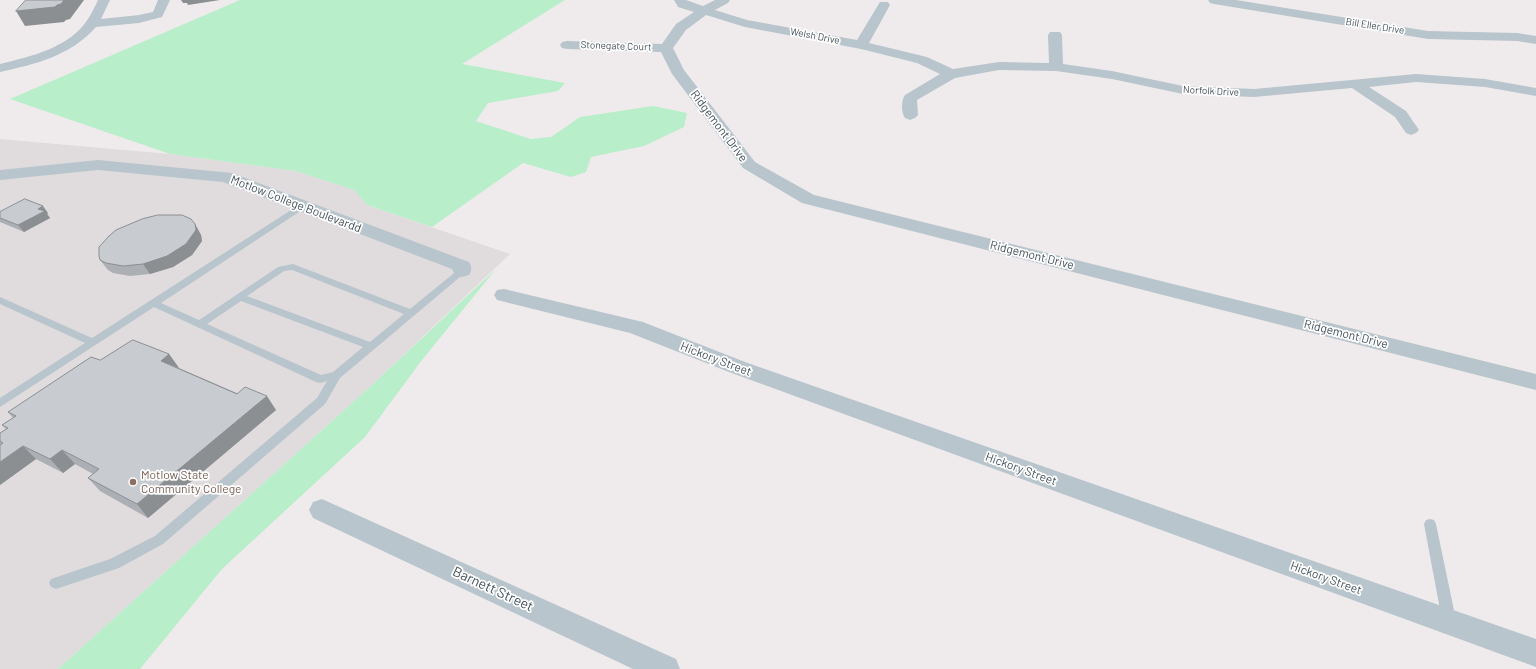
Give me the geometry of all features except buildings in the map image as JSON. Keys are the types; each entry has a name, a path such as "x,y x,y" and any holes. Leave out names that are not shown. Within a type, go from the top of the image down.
{"street":[{"path":"0,68 40,58 70,45 91,24 104,0"},
{"path":"91,24 139,19 158,14 164,0"},
{"name":"Welsh Drive","path":"680,0 682,4 745,23 862,45 922,60 951,74"},
{"path":"666,48 681,27 704,10 724,0"},
{"name":"Bill Eller Drive","path":"1214,0 1428,35 1517,37 1536,40"},
{"path":"862,45 884,5"},
{"path":"1055,35 1056,67"},
{"name":"Stonegate Court","path":"567,45 666,48"},
{"name":"Ridgemont Drive","path":"666,48 677,71 749,165 808,199 1536,382"},
{"name":"Norfolk Drive","path":"910,115 910,98 951,74 999,66 1056,67 1112,75 1183,90 1254,93 1416,78 1485,83 1536,92"},
{"path":"1354,83 1400,114 1411,130"},
{"name":"Motlow College Boulevardd","path":"0,175 98,165 226,177 462,266 462,271"},
{"name":"Hickory Street","path":"504,295 636,327 737,367 1536,653"},
{"name":"Barnett Street","path":"322,510 665,669"}],"lane":[{"path":"0,403 302,206"},
{"path":"200,324 281,269 293,267 411,313"},
{"path":"56,583 114,564 158,540 321,401 336,375 462,271"},
{"path":"240,297 371,346"},
{"path":"0,300 92,342"},
{"path":"153,303 320,379 336,375"},
{"path":"1430,524 1449,622"}],"shaded area":[{"name":"Motlow State Community College","path":"0,139 170,154 296,171 354,190 367,205 510,254 374,383 58,669 0,669"}],"green space":[{"path":"240,0 565,0 462,64 565,83 558,91 488,103 476,121 531,139 551,137 580,117 653,106 687,113 684,127 644,146 591,157 586,172 571,177 523,163 432,227 367,205 354,190 296,171 170,154 10,99"},
{"path":"496,269 422,360 365,437 222,569 140,669 58,669 374,383"}],"place":[{"name":"Motlow State Community College","path":"133,482"}]}
